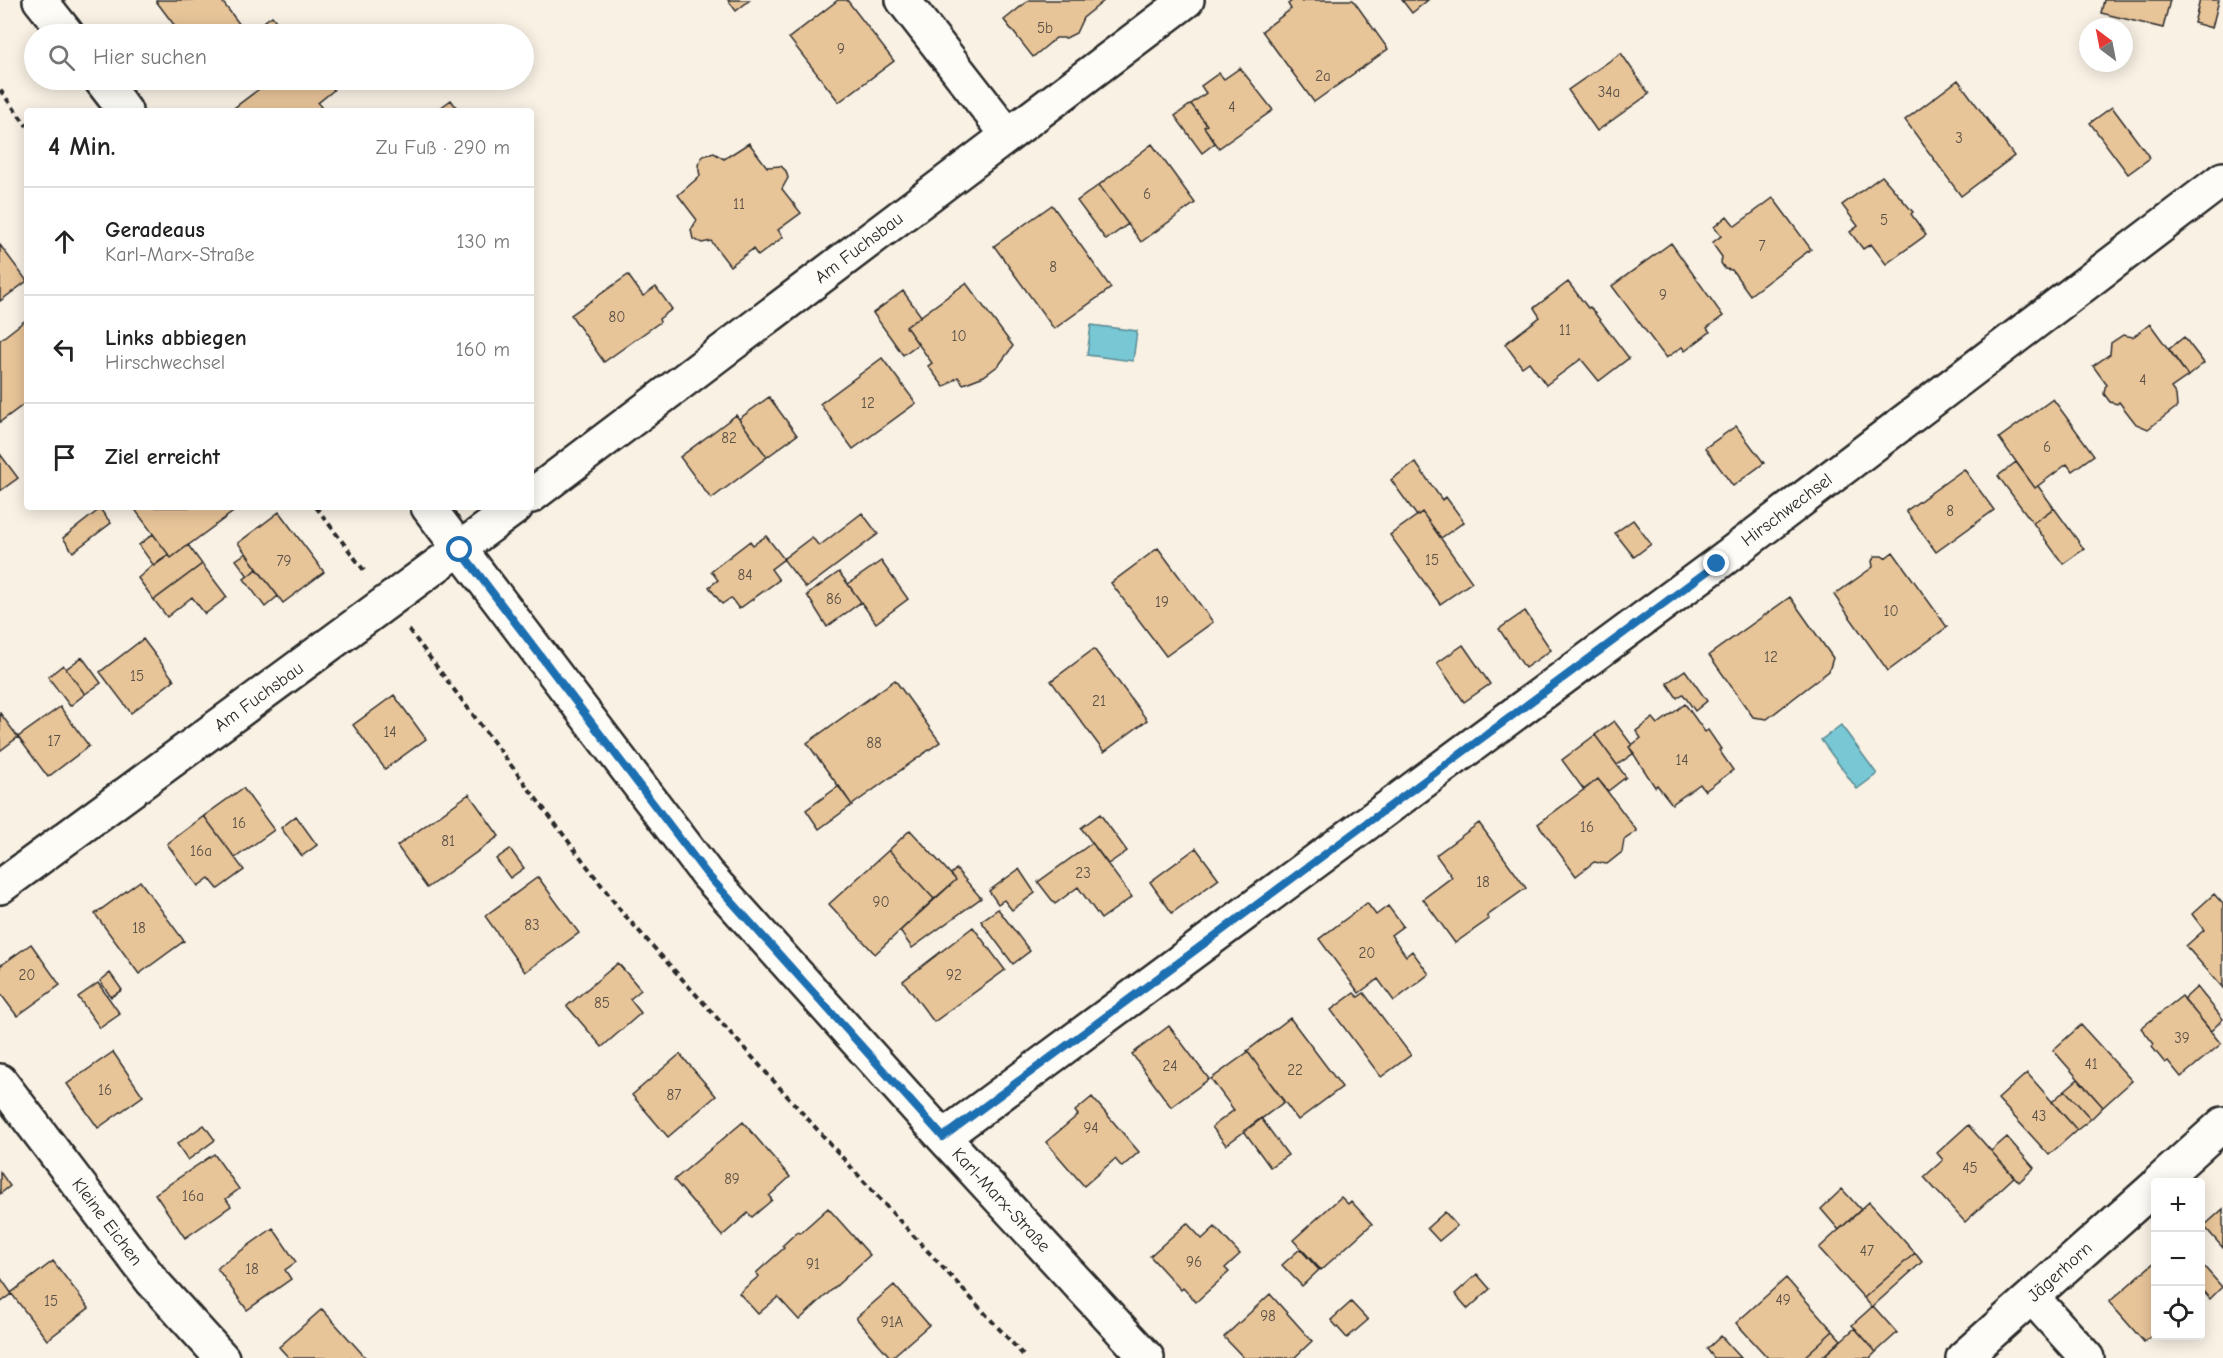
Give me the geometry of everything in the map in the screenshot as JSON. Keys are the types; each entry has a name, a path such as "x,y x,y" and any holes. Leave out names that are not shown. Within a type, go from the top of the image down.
{"street":[{"path":"40,0 59,24"},
{"path":"903,0 1008,135"},
{"name":"Am Fuchsbau","path":"534,494 1187,0"},
{"path":"109,90 123,108"},
{"name":"Hirschwechsel","path":"943,1137 1707,571 2223,179"},
{"name":"Karl-Marx-Straße","path":"430,510 706,873 943,1137 1147,1358"},
{"name":"Am Fuchsbau","path":"0,887 512,510"},
{"name":"Kleine Eichen","path":"0,1081 152,1281 222,1358"},
{"path":"2163,1178 2223,1124"},
{"name":"Jägerhorn","path":"1963,1358 2151,1190"},
{"path":"2032,1297 2087,1358"}],"path":[{"path":"0,90 24,122"},
{"path":"318,510 621,911 1026,1358"}],"water":[{"path":"1091,325 1137,331 1133,361 1087,355"},
{"path":"1841,725 1877,774 1857,789 1821,740"}],"building":[{"path":"221,0 239,24 173,24 156,1"},
{"path":"728,0 750,0 736,11"},
{"path":"838,0 847,0 894,61 839,102 789,38"},
{"path":"1029,0 1105,0 1083,18 1076,33 1066,38 1056,38 1033,57 1004,20"},
{"path":"1293,0 1302,2 1305,0 1353,0 1388,49 1314,102 1262,31 1291,9 1288,4"},
{"path":"1402,0 1428,0 1412,13"},
{"path":"2104,0 2170,0 2163,28 2133,21 2133,18 2101,13"},
{"path":"2200,0 2219,0 2212,28 2194,23"},
{"path":"272,16 278,24 261,24"},
{"path":"1621,53 1649,94 1597,131 1568,90"},
{"path":"1240,68 1273,110 1219,148 1204,127 1207,125 1191,104 1206,93 1201,86 1219,73 1224,79"},
{"path":"1958,80 2014,156 1961,196 1905,120"},
{"path":"258,90 334,90 318,103 322,108 234,108"},
{"path":"451,100 457,108 440,108"},
{"path":"1191,104 1207,125 1204,127 1215,143 1202,153 1175,116"},
{"path":"2112,107 2150,158 2128,174 2090,123"},
{"path":"749,143 767,167 781,166 786,171 788,178 782,189 801,213 778,230 783,237 758,256 753,249 730,266 711,241 702,243 693,239 691,230 697,220 678,195 700,176 698,165 703,156 714,153 724,159"},
{"path":"1152,144 1195,203 1141,242 1099,185"},
{"path":"1882,176 1913,212 1911,214 1926,235 1886,264 1871,244 1863,249 1850,232 1858,226 1842,205"},
{"path":"1099,185 1128,224 1106,240 1077,201"},
{"path":"1773,198 1811,249 1750,295 1732,270 1725,269 1721,263 1722,257 1712,243 1721,236 1714,227 1727,216 1735,226"},
{"path":"1052,205 1111,288 1054,329 994,246"},
{"path":"1671,243 1723,316 1707,328 1710,332 1685,351 1682,347 1666,358 1612,286"},
{"path":"0,245 24,277 24,283 0,301"},
{"path":"628,275 643,296 656,287 672,309 659,319 660,322 604,362 571,315"},
{"path":"1568,282 1629,358 1599,381 1581,359 1546,385 1529,362 1522,367 1505,344 1540,317 1534,308"},
{"path":"966,283 1013,346 999,365 984,376 963,384 958,377 944,387 928,366 932,363 906,327"},
{"path":"903,291 921,316 906,327 918,344 903,355 873,313"},
{"path":"24,321 24,404 0,422 0,340"},
{"path":"2150,324 2188,376 2171,388 2176,395 2177,407 2148,429 2136,424 2119,402 2117,404 2110,402 2104,394 2107,385 2093,366 2110,354 2111,343 2123,335 2133,337"},
{"path":"2184,337 2204,363 2188,376 2169,349"},
{"path":"882,358 916,403 853,449 820,404"},
{"path":"769,397 797,435 767,457 739,419"},
{"path":"2053,399 2094,455 2072,471 2067,464 2035,488 1999,438"},
{"path":"736,415 767,457 711,499 680,457"},
{"path":"1736,426 1764,463 1733,486 1705,448"},
{"path":"0,454 18,478 0,491"},
{"path":"1415,462 1442,500 1446,497 1464,522 1441,538 1422,512 1417,516 1391,480"},
{"path":"2016,462 2035,488 2038,486 2054,508 2033,523 1998,476"},
{"path":"1964,469 1994,510 1936,552 1906,511"},
{"path":"2054,508 2084,549 2063,564 2033,523"},
{"path":"99,510 111,523 73,552 63,538"},
{"path":"231,510 233,512 171,558 136,511"},
{"path":"279,512 324,572 283,603 238,543"},
{"path":"1422,512 1472,582 1440,604 1390,535"},
{"path":"862,513 878,534 806,588 783,559 812,537 819,546"},
{"path":"1633,520 1651,544 1634,557 1615,533"},
{"path":"153,534 169,555 154,566 139,545"},
{"path":"766,536 784,559 771,569 779,580 739,609 731,598 722,604 709,587 718,580 711,571 750,541 753,545"},
{"path":"188,545 202,564 154,600 138,578 153,565 169,555 171,558"},
{"path":"1158,548 1213,622 1166,656 1111,583"},
{"path":"1893,552 1947,627 1888,671 1834,595 1873,567 1872,561 1875,556 1885,558"},
{"path":"246,553 257,569 248,576 236,560"},
{"path":"881,561 908,599 876,623 848,584"},
{"path":"202,564 227,597 205,614 192,597 167,617 154,600"},
{"path":"257,569 278,596 265,607 244,579"},
{"path":"839,572 861,602 827,627 807,595"},
{"path":"1790,597 1833,658 1829,671 1767,719 1753,717 1709,655"},
{"path":"1525,611 1551,650 1525,668 1499,629"},
{"path":"143,639 174,680 131,713 100,672"},
{"path":"1463,645 1490,684 1464,702 1437,663"},
{"path":"1094,649 1147,720 1104,752 1051,681"},
{"path":"82,657 101,683 85,694 66,669"},
{"path":"63,665 85,694 70,706 48,677"},
{"path":"1685,670 1707,701 1695,711 1683,694 1677,698 1667,683"},
{"path":"895,680 940,742 852,805 807,743"},
{"path":"394,695 426,739 385,769 353,725"},
{"path":"1685,704 1705,732 1708,730 1733,770 1705,791 1700,784 1672,804 1657,785 1655,787 1629,747 1641,738 1636,731 1653,718 1658,724"},
{"path":"60,707 89,746 48,777 18,737"},
{"path":"0,713 18,737 1,750 0,749"},
{"path":"1614,721 1632,745 1629,747 1634,753 1617,765 1595,735"},
{"path":"1595,735 1626,777 1608,791 1598,779 1584,790 1562,760"},
{"path":"1598,779 1637,831 1624,840 1622,852 1607,864 1594,862 1576,876 1538,824"},
{"path":"839,786 852,805 819,829 806,810"},
{"path":"243,788 274,830 235,858 204,816"},
{"path":"469,794 499,836 427,888 397,846"},
{"path":"1100,814 1127,851 1108,864 1081,828"},
{"path":"204,816 244,870 218,889 209,878 198,886 167,844"},
{"path":"296,816 317,845 302,856 281,828"},
{"path":"1479,823 1526,888 1487,916 1489,919 1455,943 1423,899 1452,877 1436,855"},
{"path":"910,830 956,880 934,899 889,850"},
{"path":"1092,843 1132,897 1101,919 1078,887 1055,904 1038,882"},
{"path":"1196,848 1219,879 1172,913 1150,882"},
{"path":"510,849 524,868 510,878 496,859"},
{"path":"889,850 934,899 875,954 829,904"},
{"path":"956,869 981,898 912,948 900,931 956,880 951,874"},
{"path":"1019,869 1035,893 1012,910 1004,900 998,904 989,891"},
{"path":"538,877 579,933 525,972 485,916"},
{"path":"140,881 184,941 139,974 95,914"},
{"path":"2214,894 2223,904 2223,988 2186,946 2204,930 2192,914"},
{"path":"1367,903 1376,915 1388,906 1403,926 1391,935 1406,956 1412,951 1429,974 1394,1001 1378,979 1359,993 1319,939"},
{"path":"998,909 1030,951 1013,964 981,921"},
{"path":"973,927 1005,970 934,1022 903,981"},
{"path":"31,944 60,985 17,1016 0,993 0,966"},
{"path":"618,963 641,990 630,999 641,1013 602,1047 567,1006"},
{"path":"110,973 122,990 111,997 100,981"},
{"path":"98,983 120,1014 100,1028 78,997"},
{"path":"2197,987 2223,1019 2211,1031 2184,999"},
{"path":"1354,993 1358,997 1364,993 1411,1055 1381,1077 1331,1010"},
{"path":"2182,996 2221,1044 2181,1077 2168,1061 2165,1063 2141,1028"},
{"path":"1290,1018 1342,1087 1298,1120 1247,1051"},
{"path":"2081,1025 2132,1081 2103,1107 2053,1050"},
{"path":"1169,1026 1209,1079 1171,1107 1132,1054"},
{"path":"113,1052 143,1096 98,1128 67,1084"},
{"path":"1248,1052 1284,1102 1226,1145 1212,1127 1234,1110 1211,1079"},
{"path":"680,1054 716,1096 668,1137 632,1095"},
{"path":"2027,1073 2077,1130 2049,1155 1998,1099"},
{"path":"2078,1079 2103,1107 2091,1119 2065,1090"},
{"path":"2065,1090 2091,1119 2077,1130 2052,1102"},
{"path":"1092,1097 1139,1152 1122,1167 1115,1159 1084,1186 1046,1142 1078,1115 1075,1111"},
{"path":"1261,1118 1288,1155 1270,1167 1244,1131"},
{"path":"743,1122 790,1177 769,1196 772,1200 752,1217 748,1213 722,1236 674,1180"},
{"path":"204,1125 215,1140 188,1160 177,1144"},
{"path":"1968,1125 2014,1177 1965,1222 1924,1177 1943,1160 1937,1153"},
{"path":"2007,1137 2034,1168 2019,1182 1991,1151"},
{"path":"214,1154 239,1189 226,1199 231,1206 185,1238 155,1194"},
{"path":"0,1172 10,1186 0,1194"},
{"path":"1842,1189 1861,1210 1839,1230 1821,1209"},
{"path":"1341,1197 1348,1204 1351,1201 1372,1224 1321,1270 1293,1240"},
{"path":"1869,1202 1915,1253 1864,1298 1819,1248"},
{"path":"828,1208 870,1255 799,1320 778,1297 758,1314 739,1293 759,1276 756,1273 784,1248 782,1246"},
{"path":"2223,1209 2223,1248 2205,1227"},
{"path":"1445,1212 1457,1226 1439,1241 1427,1228"},
{"path":"1187,1223 1202,1239 1215,1227 1240,1254 1225,1268 1229,1272 1196,1302 1183,1288 1181,1290 1150,1256"},
{"path":"273,1228 296,1262 285,1270 291,1279 247,1310 217,1268"},
{"path":"1300,1249 1319,1270 1302,1286 1282,1265"},
{"path":"1915,1253 1922,1262 1872,1307 1864,1298"},
{"path":"53,1261 89,1308 47,1340 11,1293"},
{"path":"2151,1265 2151,1336 2144,1342 2109,1302"},
{"path":"2205,1268 2222,1287 2210,1299 2205,1294"},
{"path":"1477,1274 1490,1289 1468,1309 1455,1294"},
{"path":"0,1277 12,1294 0,1303"},
{"path":"1786,1278 1833,1331 1803,1358 1768,1358 1736,1323"},
{"path":"894,1285 929,1325 891,1358 856,1318"},
{"path":"1270,1294 1312,1341 1294,1358 1244,1358 1224,1337"},
{"path":"1351,1302 1368,1320 1347,1338 1331,1320"},
{"path":"1873,1306 1897,1333 1876,1352 1852,1325"},
{"path":"322,1309 366,1358 289,1358 279,1347"},
{"path":"1855,1328 1876,1352 1870,1358 1829,1358 1826,1354"},
{"path":"1833,1331 1841,1340 1821,1358 1803,1358"},
{"path":"1721,1336 1741,1358 1714,1358 1707,1349"}],"route":[{"path":"460,550 706,873 943,1137 1717,564"}]}
